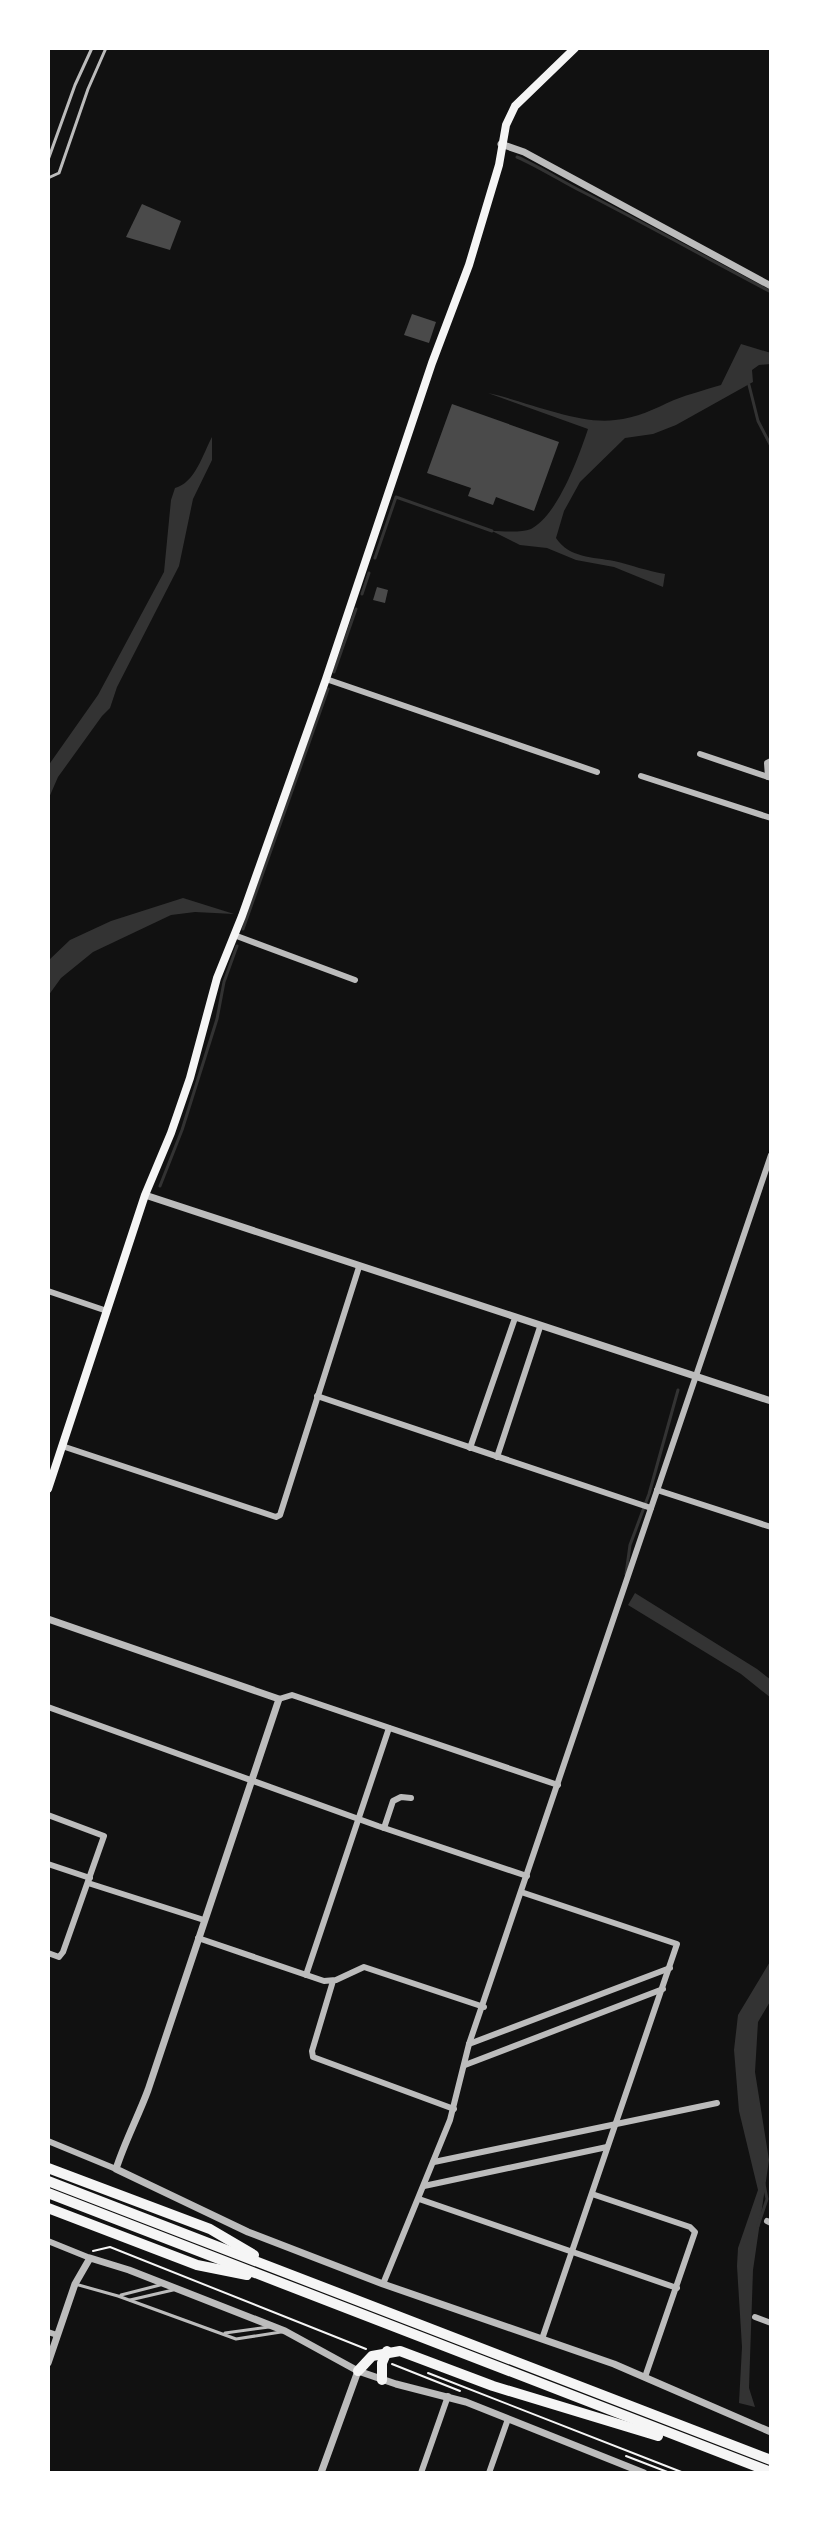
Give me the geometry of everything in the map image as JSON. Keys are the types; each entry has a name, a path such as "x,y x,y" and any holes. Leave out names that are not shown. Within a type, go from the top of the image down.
{"highway":[{"path":"48,2168 210,2229 274,2274"},
{"path":"48,2181 771,2472"},
{"path":"48,2193 771,2460"},
{"path":"48,2208 197,2265 274,2274"},
{"path":"358,2371 367,2359 405,2352 493,2386 679,2442 689,2441"},
{"path":"382,2380 383,2354"}],"main road":[{"path":"48,1489 145,1195 190,1078 217,978 326,679 432,363 469,265 499,165 501,144 515,106 575,48"}],"street":[{"path":"501,144 524,152 771,286"},
{"path":"326,679 597,772"},
{"path":"700,754 770,777"},
{"path":"770,777 767,763 771,761"},
{"path":"641,776 771,818"},
{"path":"234,935 355,980"},
{"path":"383,2284 454,2109 469,2044 771,1155"},
{"path":"145,1195 771,1401"},
{"path":"62,1446 276,1517 280,1515 359,1267"},
{"path":"48,1291 107,1311"},
{"path":"470,1448 515,1318"},
{"path":"497,1457 540,1327"},
{"path":"317,1396 651,1508"},
{"path":"657,1490 771,1527"},
{"path":"48,1619 279,1699 292,1695 558,1785"},
{"path":"116,2169 152,2076 279,1699"},
{"path":"48,1707 527,1876"},
{"path":"306,1975 389,1728"},
{"path":"384,1828 393,1801 399,1797 411,1798"},
{"path":"48,1815 104,1836 63,1952 59,1957 48,1953"},
{"path":"48,1864 204,1920"},
{"path":"521,1892 677,1944 542,2339"},
{"path":"198,1938 325,1982 364,1967 484,2007"},
{"path":"469,2044 670,1968"},
{"path":"333,1981 312,2051 313,2057 454,2109"},
{"path":"465,2065 663,1989"},
{"path":"434,2162 717,2103"},
{"path":"48,2141 116,2169 218,2220 383,2284 645,2377 771,2432"},
{"path":"424,2186 607,2147"},
{"path":"592,2194 693,2229 693,2242 645,2377"},
{"path":"419,2199 677,2288"},
{"path":"48,2241 285,2331 358,2371 448,2396 642,2473"},
{"path":"48,2363 75,2284 90,2258"},
{"path":"755,2317 771,2323"},
{"path":"48,2332 57,2335"},
{"path":"321,2473 358,2371"},
{"path":"421,2473 448,2396"},
{"path":"489,2473 508,2419"}],"lane":[{"path":"48,160 92,48"},
{"path":"48,178 59,173 88,89 106,48"},
{"path":"75,2284 130,2300 236,2339 285,2331"},
{"path":"118,2296 163,2284"},
{"path":"130,2300 177,2289"},
{"path":"221,2333 273,2327"}],"path":[{"path":"90,2258 95,2249 110,2247 684,2473"}],"shaded area":[{"path":"741,344 771,353 771,364 759,365 752,370 753,382 676,425 653,434 625,438 580,482 564,511 556,538 561,545 582,556 665,574 663,587 614,567 576,560 547,548 520,545 492,531 527,530 541,522 559,498 588,429 488,393 585,419 623,419 721,385"},
{"path":"212,437 212,460 193,499 179,566 117,687 110,708 58,777 48,800 48,766 98,695 164,572 171,500 175,488 193,474"},
{"path":"183,898 234,914 195,912 171,915 93,952 61,978 48,996 48,961 70,940 111,921"},
{"path":"635,1593 757,1669 771,1680 771,1698 741,1674 628,1605"},
{"path":"771,1960 771,2000 758,2022 755,2072 769,2160 753,2270 749,2388 755,2407 739,2403 742,2347 737,2266 738,2248 758,2190 739,2111 734,2050 738,2015"}],"building":[{"path":"142,204 181,221 170,250 126,237"},
{"path":"412,314 436,322 429,343 404,335"},
{"path":"452,404 559,442 534,511 496,497 493,505 468,496 471,488 427,473"},
{"path":"377,587 388,590 385,603 373,600"}],"waterway":[{"path":"517,157 771,292"},
{"path":"749,385 758,421 771,446"},
{"path":"375,558 396,497 492,531"},
{"path":"362,594 369,573"},
{"path":"334,672 356,609"},
{"path":"243,929 328,689"},
{"path":"160,1186 182,1130 237,946"},
{"path":"626,1574 630,1545 649,1494 678,1390"},
{"path":"758,2226 767,2199 764,2184"}]}
